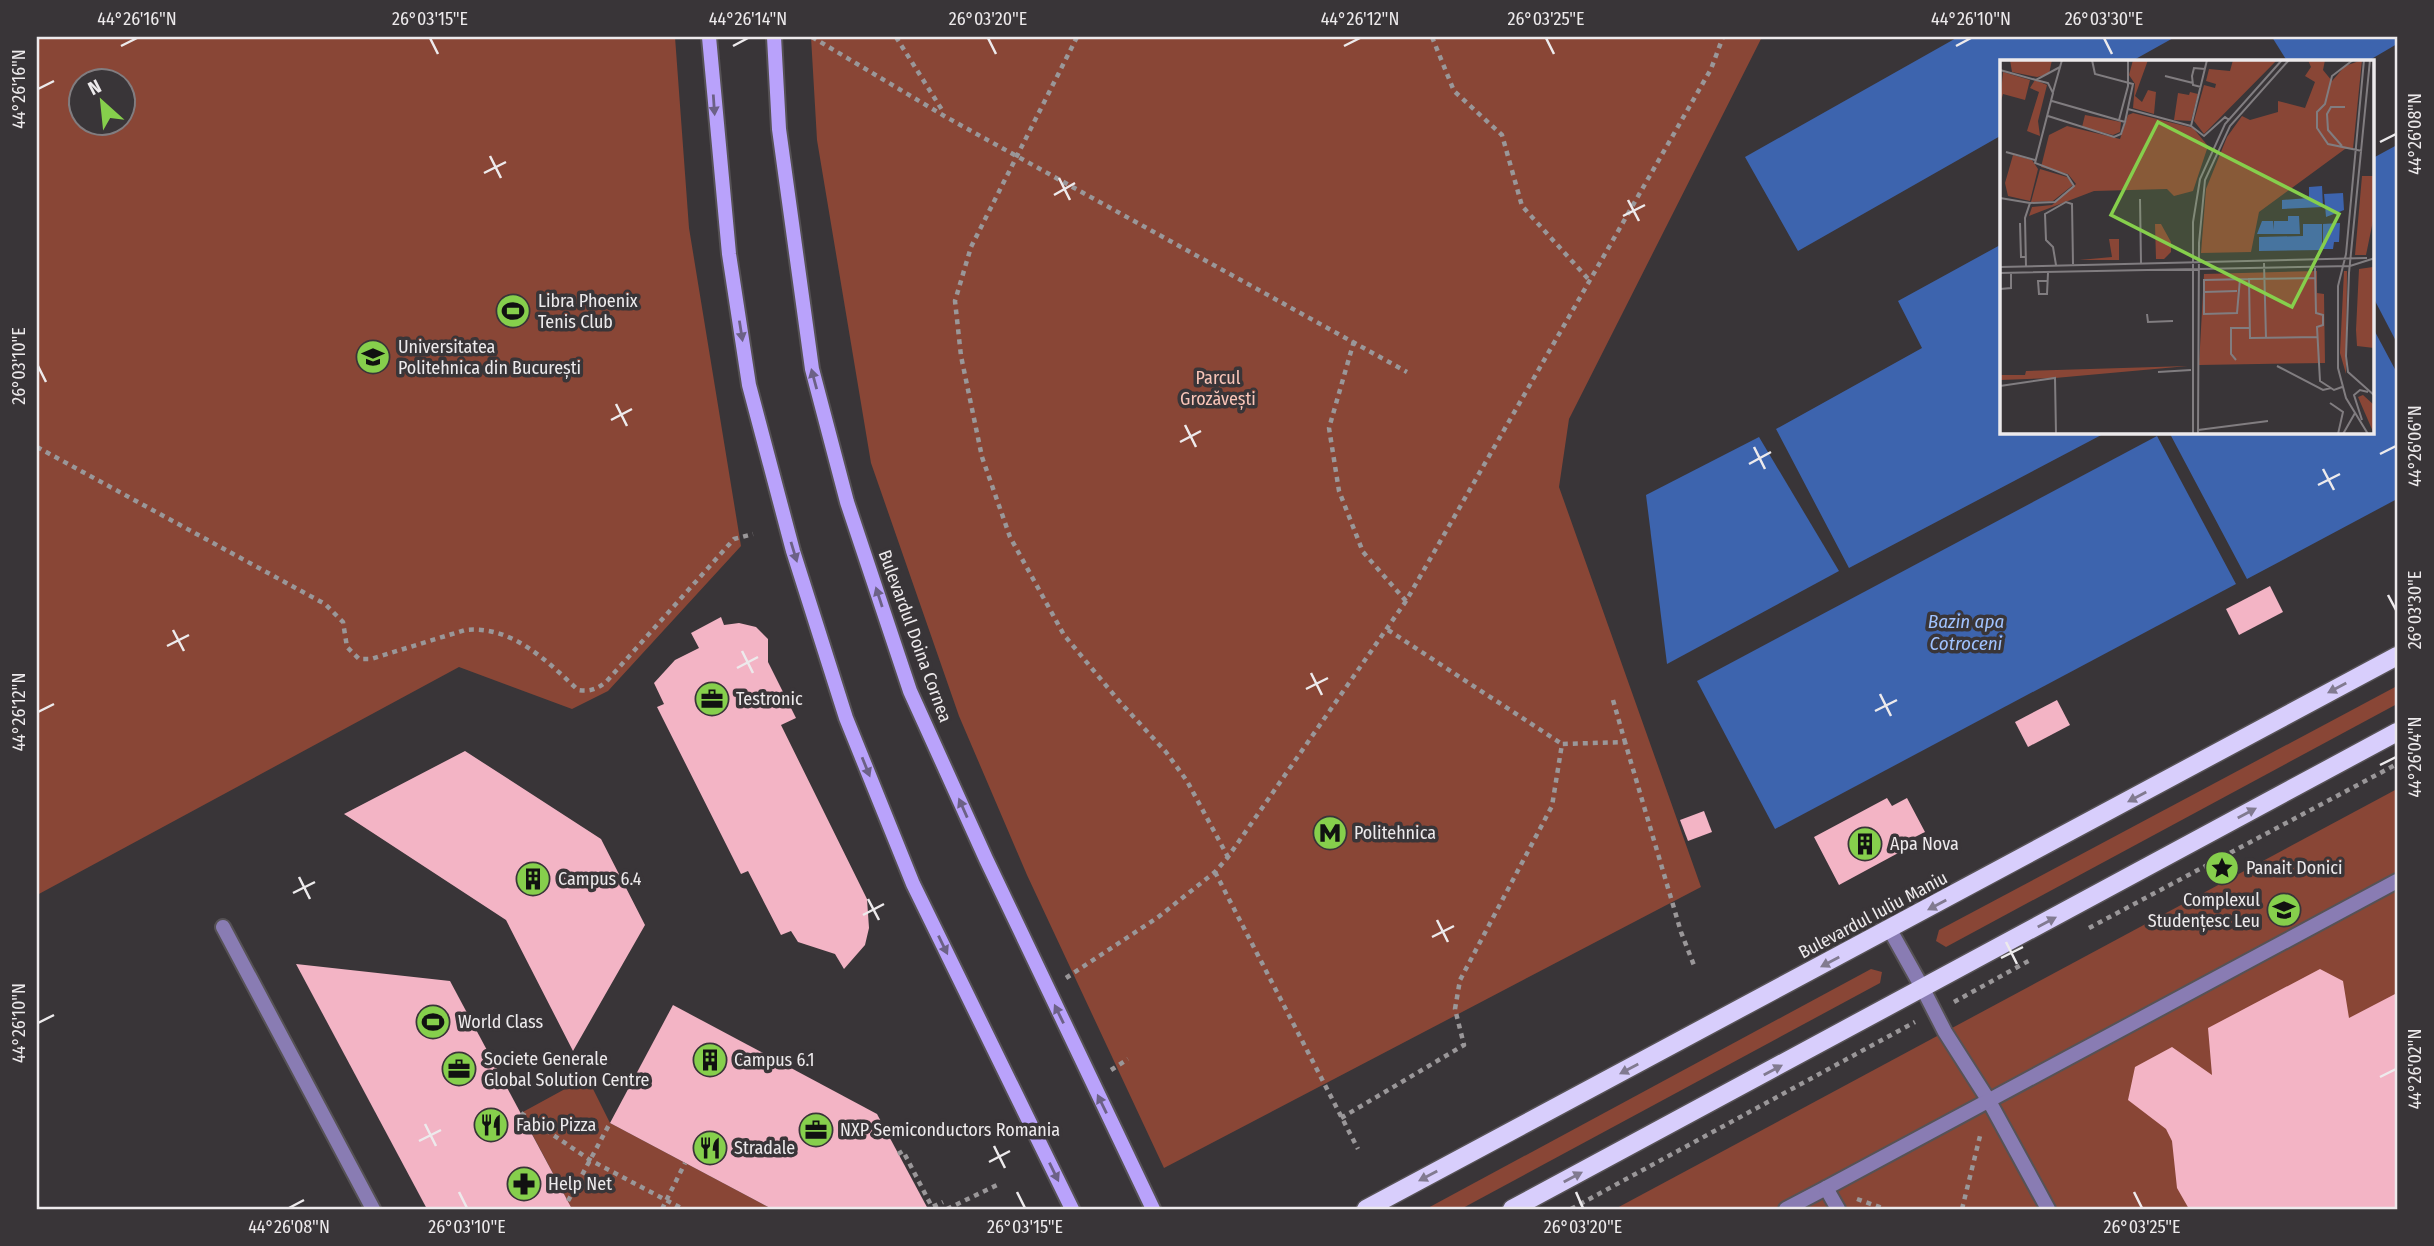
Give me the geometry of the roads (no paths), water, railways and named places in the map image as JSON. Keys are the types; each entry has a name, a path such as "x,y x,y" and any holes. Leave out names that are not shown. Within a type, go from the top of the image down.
{"main road":[{"path":"709,37 729,254 749,385 793,551 846,718 913,884 1072,1209"},
{"name":"Bulevardul Doina Cornea","path":"774,37 779,129 811,369 848,502 911,691 1047,988 1153,1209"},
{"name":"Bulevardul Iuliu Maniu","path":"1366,1209 2397,656"},
{"path":"1512,1209 2397,732"}],"street":[{"path":"1786,1209 2397,881"},
{"path":"223,927 373,1209"},
{"path":"1890,930 2048,1209"},
{"path":"1826,1188 1838,1209"}],"water":[{"path":"1958,37 2175,37 2134,60 2000,60 2000,136 1798,251 1745,157"},
{"path":"2272,37 2397,37 2397,44 2370,60 2286,60"},
{"path":"2397,145 2397,343 2374,299 2374,157"},
{"path":"2000,245 2000,434 2103,434 1849,568 1776,429 1922,348 1898,301"},
{"path":"2374,330 2397,373 2397,499 2247,579 2170,434 2374,434"},
{"name":"Bazin apa Cotroceni","path":"2157,436 2236,584 1775,829 1697,681"},
{"path":"1759,437 1839,571 1667,664 1646,495"}],"place":[{"name":"Libra Phoenix Tenis Club","path":"513,311"},
{"name":"Universitatea Politehnica din București","path":"373,357"},
{"name":"Testronic","path":"712,699"},
{"name":"Politehnica","path":"1330,833"},
{"name":"Apa Nova","path":"1865,844"},
{"name":"Panait Donici","path":"2222,868"},
{"name":"Campus 6.4","path":"533,879"},
{"name":"Complexul Studențesc Leu","path":"2284,910"},
{"name":"World Class","path":"433,1022"},
{"name":"Campus 6.1","path":"710,1060"},
{"name":"Societe Generale Global Solution Centre","path":"459,1069"},
{"name":"Fabio Pizza","path":"491,1125"},
{"name":"NXP Semiconductors Romania","path":"816,1130"},
{"name":"Stradale","path":"710,1148"},
{"name":"Help Net","path":"524,1184"}],"park label":[{"name":"Parcul Grozăvești","path":"1218,388"}]}
